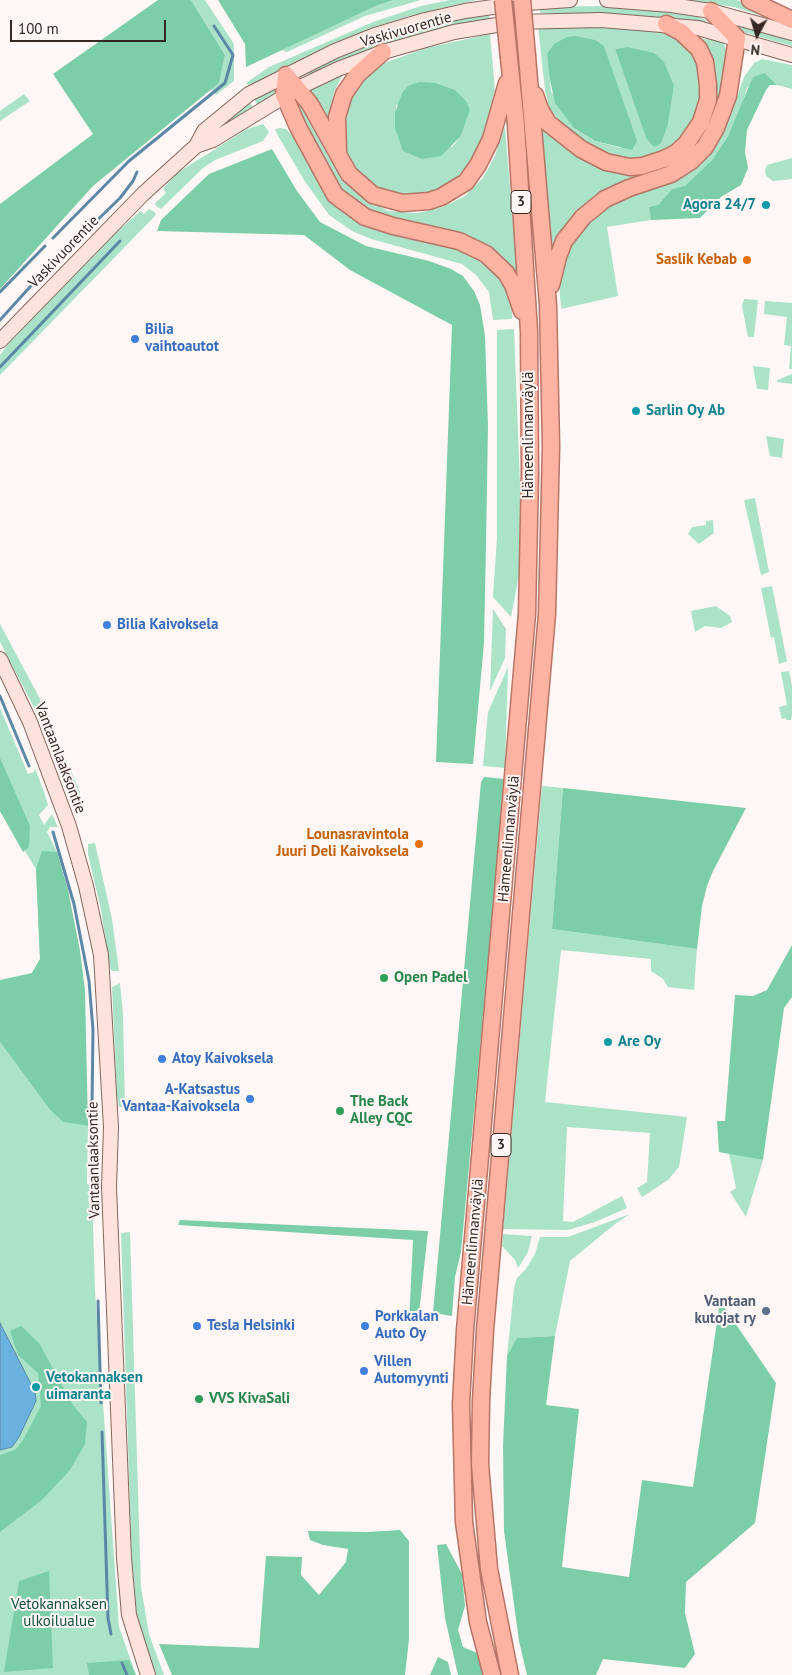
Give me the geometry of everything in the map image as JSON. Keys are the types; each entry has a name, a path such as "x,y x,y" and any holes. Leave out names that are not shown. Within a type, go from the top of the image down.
{"highway":[{"name":"Hämeenlinnanväylä","path":"492,1675 478,1622 464,1522 461,1404 465,1330 527,614 530,472 528,331 516,135 503,0"},
{"name":"Hämeenlinnanväylä","path":"510,1675 488,1569 480,1464 485,1330 547,614 550,455 548,305 522,0"},
{"path":"750,0 792,20"},
{"path":"548,305 558,256 564,241 583,217 605,200 629,188 671,174 691,161 705,147 716,128 728,96 737,38 710,11"},
{"path":"529,79 540,109 548,123 587,153 606,162 630,167 664,159 676,153 694,134 705,111 708,84 705,62 699,49 687,36 666,24"},
{"path":"340,162 336,133 340,105 344,94 357,76 383,52"},
{"path":"291,91 310,104 340,162 358,184 386,200 414,203 441,197 466,182 478,165 491,139 509,66"},
{"path":"286,75 298,127 335,195 365,217 393,226 459,241 486,254 497,263 513,285 528,331"}],"main road":[{"name":"Vaskivuorentie","path":"0,341 143,194 196,146 204,131 249,94 286,75 375,35 425,20 513,4 570,0"},
{"path":"607,0 671,5 710,11 792,33"},
{"name":"Vaskivuorentie","path":"196,146 213,140 291,91 338,69 383,52 454,32 515,22 601,20 666,24 698,28 792,55"},
{"name":"Vantaanlaaksontie","path":"0,659 30,722 69,826 86,886 101,955 111,1127 110,1187 124,1566 129,1615 148,1675"}],"green space":[{"path":"158,0 191,0 225,55 219,83 93,186 0,289 0,204 93,134 53,74"},
{"path":"191,0 205,0 234,44 234,81 216,95 211,89 219,83 225,55"},
{"path":"218,0 394,0 378,5 246,67 245,44"},
{"path":"394,0 421,0 365,16 287,52 282,50 378,5"},
{"path":"450,0 477,0 409,16 371,28 327,46 250,87 246,83 269,67 373,22 421,6"},
{"path":"688,0 737,0 789,21 787,24 734,7"},
{"path":"605,6 667,11 696,16 706,20 705,22 608,13 540,13 540,7"},
{"path":"489,14 490,20 306,77 311,70 323,64 395,36 464,18"},
{"path":"735,23 792,40 792,46 736,30"},
{"path":"538,26 635,29 668,33 683,42 697,60 702,87 698,111 681,139 666,149 648,157 634,159 618,157 604,152 573,134 559,121 549,107 545,90","holes":["577,36 596,40 604,46 619,92 621,148 595,141 574,128 551,91 547,54","627,47 674,86 668,125 661,142 646,138 615,49"]},
{"path":"490,34 495,90 486,131 476,154 452,182 432,192 411,195 391,193 367,181 353,166 345,149 344,107 356,85 376,66 426,48","holes":["396,105 470,110 461,136 452,147 396,128"]},
{"path":"577,36 596,40 604,46 637,141 632,150 595,141 574,128 555,103 547,54 554,44 567,37"},
{"path":"703,39 719,40 724,44 728,59 714,123 686,159 626,184 552,248 542,130 623,171 702,133"},
{"path":"627,47 654,53 664,62 674,86 668,125 661,143 654,147 646,138 615,49"},
{"path":"762,59 792,65 792,89 777,85 765,73 747,88 742,106 728,136 713,159 685,187 672,189 658,205 650,207 651,220 607,227 618,296 561,309 566,302 561,308 559,283 563,259 580,228 615,199 687,172 703,161 728,122 744,77 754,63"},
{"path":"344,72 334,92 327,124 305,88"},
{"path":"765,73 777,85 770,85 766,90 747,130 745,152 748,168 741,185 721,197 700,218 651,220 649,207 658,205 672,189 685,186 713,159 728,136 753,77"},
{"path":"419,82 435,83 455,90 466,101 470,110 461,136 441,156 422,159 403,151 395,128 395,113 402,93 408,86"},
{"path":"270,90 281,91 258,106 253,97"},
{"path":"24,94 30,101 0,121 0,111"},
{"path":"249,100 253,108 211,136 208,133"},
{"path":"297,101 301,101 328,156 348,185 388,211 417,213 443,207 465,196 482,179 488,169 495,156 505,126 517,271 514,271 494,250 482,244 381,218 347,199 323,163 298,108"},
{"path":"263,124 269,132 263,141 215,160 203,168 161,209 156,206 155,203 166,193 163,189 177,173 247,129"},
{"path":"275,129 286,129 295,138 326,195 341,211 364,224 450,245 486,263 498,274 506,287 512,301 512,319 493,320 489,292 476,275 462,264 371,239 352,231 329,215 304,180 277,134"},
{"path":"272,149 297,191 320,222 366,246 429,261 451,269 463,276 474,291 480,305 485,336 488,426 484,643 473,764 436,762 452,325 350,270 304,235 157,231 161,220 209,174"},
{"path":"792,158 792,179 773,181 766,176 765,170 767,165"},
{"path":"149,209 156,213 155,216 0,375 0,355 9,343 112,236 141,211 144,214"},
{"path":"744,299 758,300 754,337 748,337 742,306"},
{"path":"765,301 792,303 792,369 789,369 791,346 784,345 787,317 764,314"},
{"path":"514,329 520,485 520,570 511,617 493,597 497,537 497,330"},
{"path":"753,366 770,368 768,390 757,389"},
{"path":"792,374 792,384 777,382 777,380"},
{"path":"766,436 784,439 782,458 770,456"},
{"path":"755,498 769,572 761,575 744,500"},
{"path":"713,520 714,533 699,544 688,534 692,527 706,525 706,521"},
{"path":"772,586 787,661 779,664 774,637 771,638 761,588"},
{"path":"716,606 730,616 732,622 721,628 705,626 695,632 691,611"},
{"path":"493,609 506,629 505,658 490,691"},
{"path":"0,624 39,697 80,792 78,798 72,799 40,719 0,642"},
{"path":"508,667 505,768 483,766 488,712"},
{"path":"789,671 792,686 792,715 791,720 786,720 786,718 782,719 779,707 787,705 781,672"},
{"path":"0,708 28,774 34,772 35,768 44,792 48,805 39,815 44,825 52,814 58,827 50,827 47,832 57,852 80,951 32,973 40,959 36,869 0,811"},
{"path":"0,758 30,826 29,847 23,852 0,811"},
{"path":"484,777 505,779 461,1252 455,1277 452,1316 433,1313 481,782"},
{"path":"542,786 563,788 552,929 697,949 694,990 668,987 663,979 651,971 651,959 561,950 545,1102 687,1117 679,1167 668,1180 642,1197 637,1188 647,1182 650,1133 567,1127 563,1221 573,1222 622,1196 627,1208 595,1222 568,1230 503,1229"},
{"path":"563,788 746,808 707,886 702,906 697,949 552,929"},
{"path":"95,843 112,919 119,971 112,971 110,968 101,910 88,854 88,844"},
{"path":"42,851 57,852 68,890 80,951 85,990 88,1126 63,1122 50,1110 0,1042 0,980 32,973 40,959 36,869"},
{"path":"792,945 792,997 784,1008 763,1160 719,1152 717,1121 725,1121 735,995 753,996 767,990"},
{"path":"120,983 123,1014 125,1107 119,1107 117,1098 112,987"},
{"name":"Vetokannaksen ulkoilualue","path":"0,1042 50,1110 63,1122 88,1126 87,1184 92,1185 93,1189 92,1197 88,1198 93,1223 95,1291 119,1627 136,1675 0,1675"},
{"path":"729,1153 763,1160 746,1217 730,1192 736,1188"},
{"path":"630,1214 570,1261 555,1336 518,1338 507,1356 514,1288 517,1278 526,1269 535,1254 540,1237 568,1237"},
{"path":"180,1220 428,1231 418,1323 409,1323 413,1240 178,1225"},
{"path":"130,1232 141,1587 149,1634 164,1675 155,1675 147,1655 133,1598 121,1233"},
{"path":"503,1234 532,1236 528,1252 518,1268 515,1260 502,1246"},
{"path":"720,1301 776,1383 755,1523 686,1582 685,1613 695,1654 685,1668 603,1659 596,1675 527,1675 519,1641 504,1531 503,1446 507,1356 517,1338 555,1336 546,1405 579,1409 562,1567 629,1577 642,1480 693,1487"},
{"path":"21,1326 39,1343 73,1405 87,1422 85,1444 70,1470 43,1499 0,1532 0,1455 15,1450 23,1440 41,1406 38,1373 18,1355 10,1331"},
{"path":"400,1530 409,1541 409,1639 405,1675 172,1675 159,1644 259,1648 266,1556 302,1557 301,1575 319,1595 346,1562 348,1549 323,1545 310,1540 308,1531 368,1532"},
{"path":"446,1544 462,1574 465,1606 458,1630 463,1647 477,1653 483,1675 458,1675 445,1618 437,1545"},
{"path":"49,1571 53,1668 4,1672 19,1581"},
{"path":"438,1657 448,1662 451,1675 430,1675"},
{"path":"129,1660 136,1675 89,1675 87,1663"}],"water":[{"path":"0,1323 35,1392 36,1401 19,1437 12,1447 0,1450"}],"waterway":[{"path":"53,238 129,161 225,83 233,55 214,26"},
{"path":"0,320 39,277 120,198 133,181 137,172"},
{"path":"0,367 120,241"},
{"path":"0,292 45,246"},
{"path":"0,696 29,766"},
{"path":"53,832 74,904 89,981 93,1030 91,1180"},
{"path":"98,1301 101,1403"},
{"path":"102,1432 108,1618 111,1634"},
{"path":"122,1663 127,1675"}],"place":[{"name":"Agora 24/7","path":"766,205"},
{"name":"Saslik Kebab","path":"747,260"},
{"name":"Bilia vaihtoautot","path":"135,339"},
{"name":"Sarlin Oy Ab","path":"636,411"},
{"name":"Bilia Kaivoksela","path":"107,625"},
{"name":"Lounasravintola Juuri Deli Kaivoksela","path":"419,844"},
{"name":"Open Padel","path":"384,978"},
{"name":"Are Oy","path":"608,1042"},
{"name":"Atoy Kaivoksela","path":"162,1059"},
{"name":"A-Katsastus Vantaa-Kaivoksela","path":"250,1099"},
{"name":"The Back Alley CQC","path":"340,1111"},
{"name":"Vantaan kutojat ry","path":"766,1311"},
{"name":"Tesla Helsinki","path":"197,1326"},
{"name":"Porkkalan Auto Oy","path":"365,1326"},
{"name":"Villen Automyynti","path":"364,1371"},
{"name":"Vetokannaksen uimaranta","path":"36,1387"},
{"name":"VVS KivaSali","path":"199,1399"}]}
